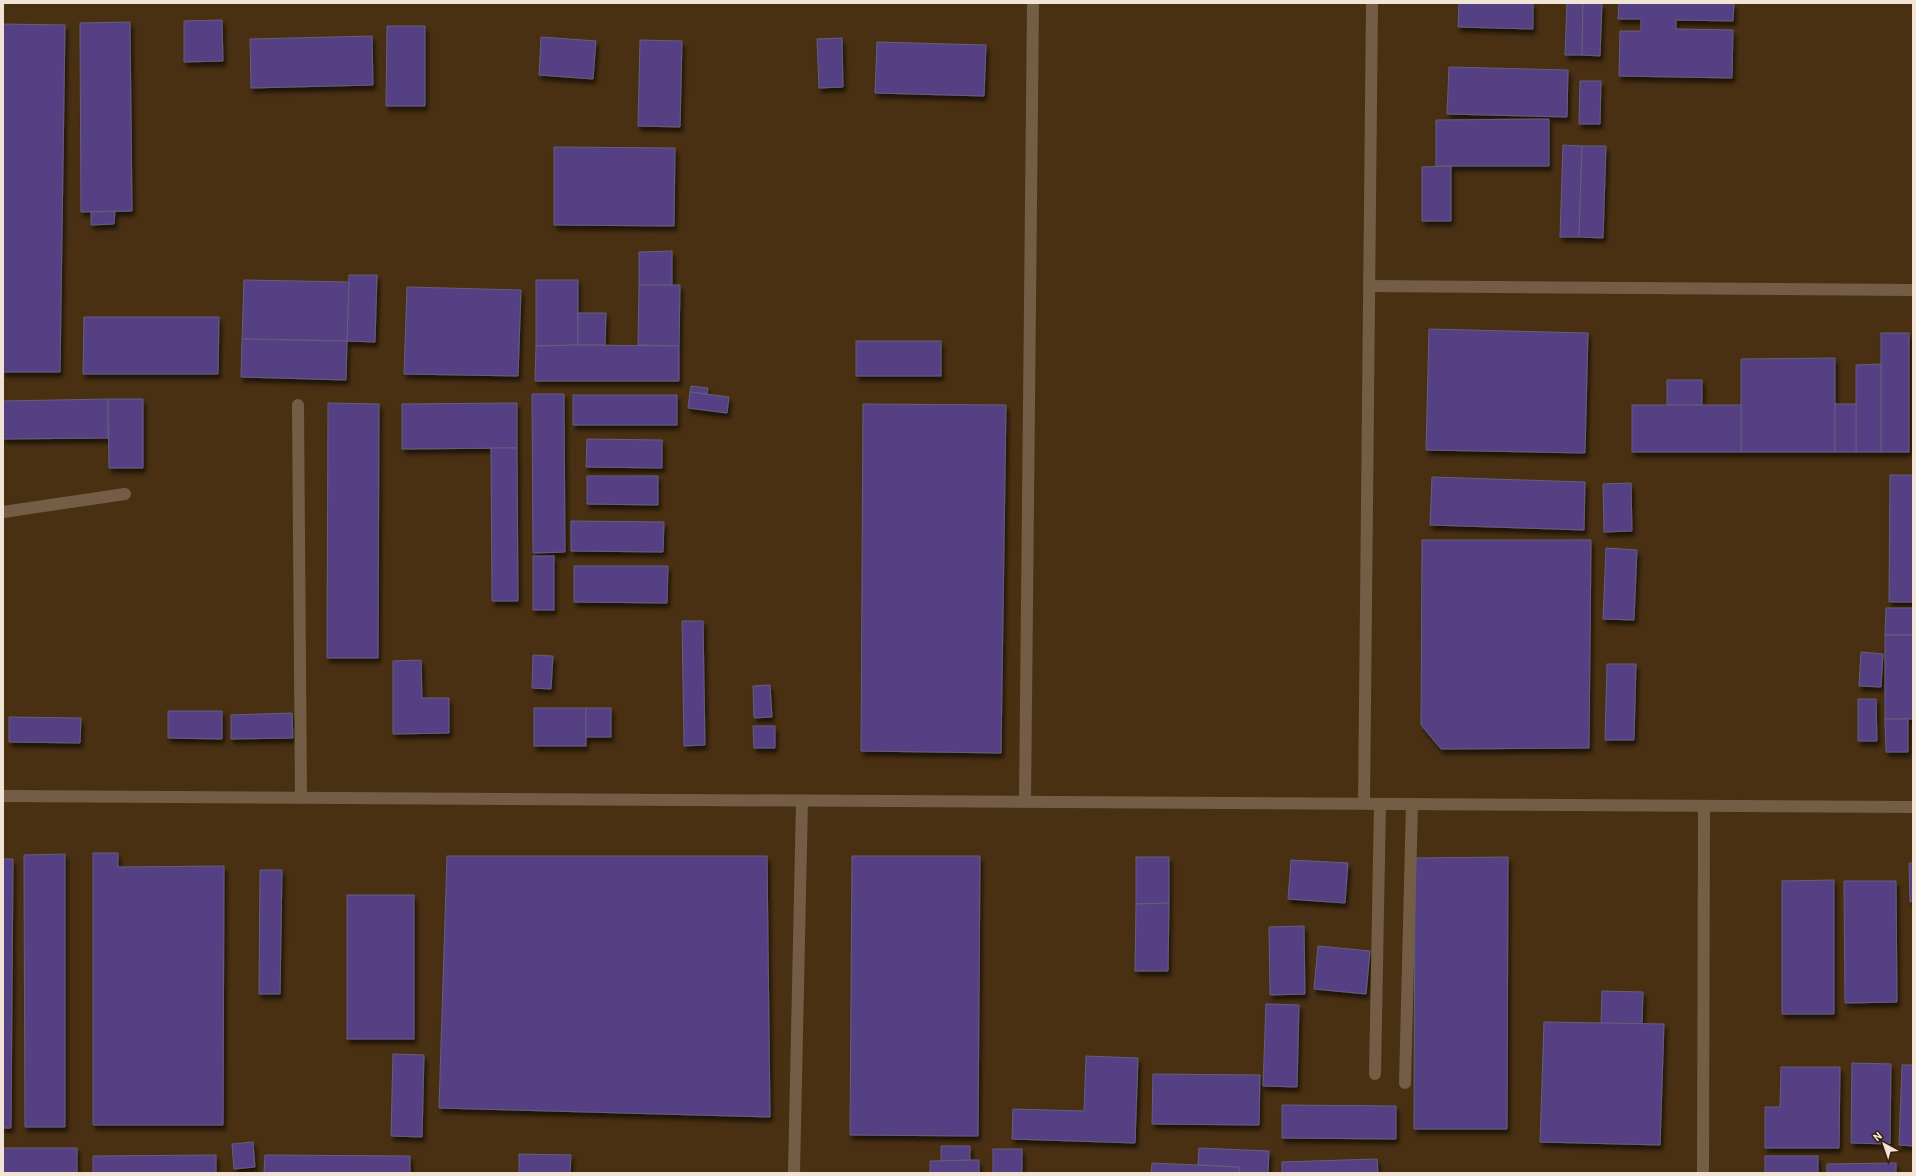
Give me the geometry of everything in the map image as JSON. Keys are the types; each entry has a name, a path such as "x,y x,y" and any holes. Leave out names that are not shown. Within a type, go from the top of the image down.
{"street":[{"path":"1025,802 1033,3"},
{"path":"1364,804 1372,3"},
{"path":"1369,286 1913,290"},
{"path":"298,405 301,798"},
{"path":"3,512 125,494"},
{"path":"3,796 1913,807"},
{"path":"794,1173 802,801"},
{"path":"1375,1074 1380,804"},
{"path":"1405,1083 1412,804"},
{"path":"1703,1173 1704,806"}],"shaded area":[{"path":"3,3 1913,3 1913,1173 3,1173"}],"building":[{"path":"1459,3 1533,3 1533,29 1458,27"},
{"path":"1567,3 1583,3 1582,55 1565,55"},
{"path":"1583,3 1602,3 1600,56 1582,55"},
{"path":"1619,3 1734,3 1733,21 1676,20 1676,29 1733,30 1732,78 1619,76 1620,31 1641,31 1641,19 1618,19"},
{"path":"222,20 223,61 184,62 184,21"},
{"path":"130,22 132,211 81,212 80,23"},
{"path":"3,24 65,25 60,372 3,372"},
{"path":"387,26 425,26 425,106 386,106"},
{"path":"372,36 373,85 251,88 250,39"},
{"path":"541,37 596,41 593,79 539,75"},
{"path":"842,38 843,87 819,88 817,39"},
{"path":"640,40 682,41 680,127 638,126"},
{"path":"877,42 986,45 984,96 875,93"},
{"path":"1449,67 1568,70 1567,117 1447,114"},
{"path":"1580,81 1601,81 1600,124 1579,124"},
{"path":"1549,119 1549,166 1436,166 1436,120"},
{"path":"1563,145 1582,146 1579,237 1560,237"},
{"path":"1582,146 1606,146 1603,238 1579,237"},
{"path":"554,147 675,148 674,226 554,225"},
{"path":"1451,166 1451,221 1422,221 1422,167"},
{"path":"115,211 114,224 91,225 91,212"},
{"path":"672,251 672,285 639,285 639,252"},
{"path":"349,275 377,275 375,342 347,341"},
{"path":"244,280 349,282 347,341 242,339"},
{"path":"536,280 578,280 578,345 536,346"},
{"path":"639,285 680,285 679,346 638,345"},
{"path":"407,287 521,290 518,376 404,374"},
{"path":"578,313 606,313 605,345 578,345"},
{"path":"84,317 219,317 218,374 83,374"},
{"path":"1429,329 1588,333 1585,453 1426,450"},
{"path":"1881,333 1909,333 1909,452 1881,452"},
{"path":"242,339 347,341 346,380 241,377"},
{"path":"856,341 941,341 941,376 856,376"},
{"path":"536,346 679,346 679,381 535,381"},
{"path":"1835,358 1835,452 1741,452 1741,359"},
{"path":"1881,364 1881,452 1856,452 1856,365"},
{"path":"1667,380 1702,380 1702,405 1667,405"},
{"path":"691,386 708,388 707,394 690,392"},
{"path":"690,392 729,397 727,413 688,408"},
{"path":"532,394 564,394 565,552 533,553"},
{"path":"573,395 677,395 677,425 573,425"},
{"path":"108,399 143,399 143,468 109,468"},
{"path":"108,399 108,438 3,439 3,401"},
{"path":"328,403 379,404 378,658 327,658"},
{"path":"517,403 517,448 402,449 402,404"},
{"path":"863,404 1006,405 1001,753 861,751"},
{"path":"1835,404 1856,404 1856,452 1835,452"},
{"path":"1632,405 1741,405 1741,452 1632,452"},
{"path":"587,439 662,440 662,468 586,467"},
{"path":"491,448 517,448 518,601 492,601"},
{"path":"1890,475 1913,475 1913,602 1889,602"},
{"path":"587,476 658,476 658,505 587,504"},
{"path":"1432,477 1585,482 1584,530 1430,525"},
{"path":"1631,483 1632,531 1604,532 1603,484"},
{"path":"571,521 664,522 663,552 571,551"},
{"path":"1422,540 1591,540 1589,748 1441,749 1421,725"},
{"path":"1606,548 1637,550 1634,620 1603,619"},
{"path":"533,556 554,556 554,610 533,610"},
{"path":"574,566 668,566 667,603 574,602"},
{"path":"1886,608 1913,608 1913,635 1885,635"},
{"path":"682,621 703,621 705,745 684,746"},
{"path":"1885,635 1913,635 1913,719 1885,719"},
{"path":"1861,652 1883,654 1881,687 1859,686"},
{"path":"533,655 553,656 551,689 532,688"},
{"path":"421,660 422,698 449,698 449,733 393,734 393,661"},
{"path":"1607,664 1636,664 1634,740 1605,740"},
{"path":"770,685 772,717 754,718 753,686"},
{"path":"1858,699 1876,699 1877,741 1858,741"},
{"path":"534,708 586,708 586,746 534,746"},
{"path":"586,708 611,708 611,737 586,737"},
{"path":"168,711 222,711 222,739 168,738"},
{"path":"292,713 293,738 231,739 231,715"},
{"path":"9,717 81,718 80,743 9,742"},
{"path":"1885,719 1908,719 1908,752 1886,752"},
{"path":"753,726 775,726 775,748 754,748"},
{"path":"93,853 118,853 118,867 224,866 223,1125 93,1125"},
{"path":"65,854 65,1127 25,1127 24,855"},
{"path":"447,856 767,856 770,1117 439,1108"},
{"path":"852,856 980,856 978,1136 850,1135"},
{"path":"1136,857 1169,857 1169,903 1136,904"},
{"path":"1508,857 1507,1129 1414,1129 1415,858"},
{"path":"3,859 13,859 11,1128 3,1128"},
{"path":"1291,860 1348,863 1345,903 1288,899"},
{"path":"1909,863 1913,863 1913,901 1910,902"},
{"path":"260,870 282,870 280,994 259,994"},
{"path":"1834,880 1834,1014 1782,1014 1782,881"},
{"path":"1844,881 1896,881 1897,1002 1845,1003"},
{"path":"347,895 414,895 414,1039 347,1039"},
{"path":"1169,903 1168,971 1135,971 1136,904"},
{"path":"1304,926 1305,994 1270,995 1269,927"},
{"path":"1318,946 1370,951 1366,994 1314,989"},
{"path":"1602,991 1643,992 1642,1024 1601,1023"},
{"path":"1266,1004 1299,1005 1297,1087 1263,1086"},
{"path":"1544,1022 1664,1024 1660,1145 1540,1142"},
{"path":"393,1054 424,1055 422,1137 391,1136"},
{"path":"1086,1056 1138,1058 1135,1143 1012,1139 1013,1109 1084,1111"},
{"path":"1852,1063 1891,1064 1890,1144 1851,1143"},
{"path":"1902,1065 1913,1065 1913,1146 1899,1145"},
{"path":"1781,1067 1840,1067 1839,1148 1765,1148 1765,1107 1780,1107"},
{"path":"1153,1074 1260,1075 1259,1125 1152,1124"},
{"path":"1282,1105 1396,1106 1396,1139 1282,1138"},
{"path":"253,1142 255,1167 234,1169 232,1144"},
{"path":"941,1146 970,1146 970,1160 941,1161"},
{"path":"3,1148 77,1148 77,1173 3,1173"},
{"path":"1199,1148 1269,1151 1268,1173 1239,1173 1239,1167 1198,1165"},
{"path":"993,1149 1022,1149 1022,1173 993,1173"},
{"path":"519,1154 571,1155 570,1173 519,1173"},
{"path":"216,1155 216,1173 93,1173 93,1156"},
{"path":"265,1155 410,1156 410,1173 264,1173"},
{"path":"1765,1156 1818,1156 1818,1173 1765,1173"},
{"path":"1377,1159 1378,1173 1282,1173 1282,1162"},
{"path":"979,1160 979,1173 930,1173 930,1161"},
{"path":"1152,1163 1239,1167 1239,1173 1151,1173"},
{"path":"1896,1163 1896,1173 1827,1173 1827,1164"}]}
